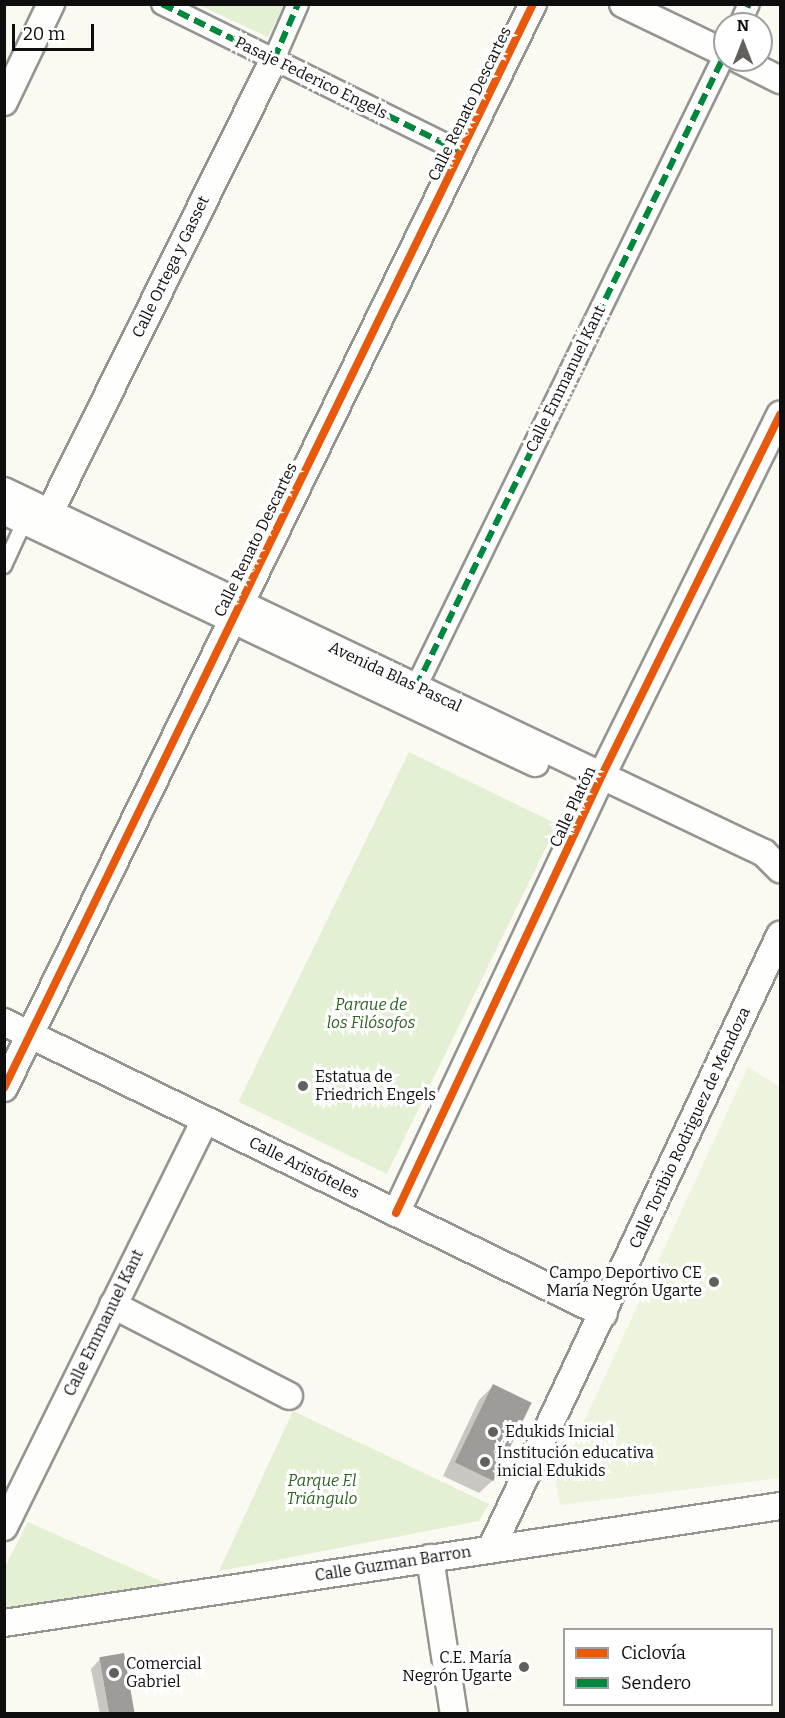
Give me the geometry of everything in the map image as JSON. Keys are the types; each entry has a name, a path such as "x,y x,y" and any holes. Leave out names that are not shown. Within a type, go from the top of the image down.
{"street":[{"path":"4,102 51,4"},
{"name":"Pasaje Federico Engels","path":"162,4 461,152"},
{"name":"Calle Ortega y Gasset","path":"31,515 274,59 298,4"},
{"name":"Calle Renato Descartes","path":"4,1088 533,4"},
{"path":"622,4 713,47"},
{"name":"Calle Emmanuel Kant","path":"412,695 716,72"},
{"path":"764,72 780,80"},
{"name":"Calle Platón","path":"396,1213 598,784 780,415"},
{"name":"Avenida Blas Pascal","path":"4,490 31,515 598,784 780,880"},
{"name":"Avenida Blas Pascal","path":"598,784 764,854 780,869"},
{"name":"Calle Toribio Rodriguez de Mendoza","path":"491,1549 604,1314 780,935"},
{"name":"Calle Aristóteles","path":"4,1022 604,1314"},
{"name":"Calle Emmanuel Kant","path":"4,1527 205,1120"},
{"path":"113,1305 289,1396"},
{"name":"Calle Guzman Barron","path":"4,1623 780,1506"},
{"path":"430,1558 454,1713"}],"lane":[{"name":"Calle Ortega y Gasset","path":"4,566 31,515"}],"green space":[{"path":"284,4 268,37 199,5"},
{"name":"Parque de los Filósofos","path":"409,752 557,824 387,1174 238,1102"},
{"name":"Campo Deportivo CE María Negrón Ugarte","path":"748,1067 780,1087 780,1478 560,1505 556,1482"},
{"name":"Parque El Triángulo","path":"293,1411 489,1504 479,1521 219,1571"},
{"path":"28,1522 174,1587 5,1617 4,1569"}],"building":[{"name":"Edukids Inicial","path":"493,1384 532,1403 494,1481 455,1462"},
{"path":"124,1653 135,1714 109,1714 99,1657"}],"marked path":[{"path":"162,4 461,152"},
{"path":"274,59 298,4"},
{"path":"745,12 749,4"},
{"path":"416,687 716,72"}],"cycle path":[{"path":"4,1088 533,4"},
{"path":"396,1213 602,775 780,415"}],"place":[{"name":"Estatua de Friedrich Engels","path":"303,1086"},
{"name":"Campo Deportivo CE María Negrón Ugarte","path":"714,1282"},
{"name":"Edukids Inicial","path":"493,1432"},
{"name":"Institución educativa inicial Edukids","path":"485,1462"},
{"name":"C.E. María Negrón Ugarte","path":"524,1667"},
{"name":"Comercial Gabriel","path":"114,1673"}]}
